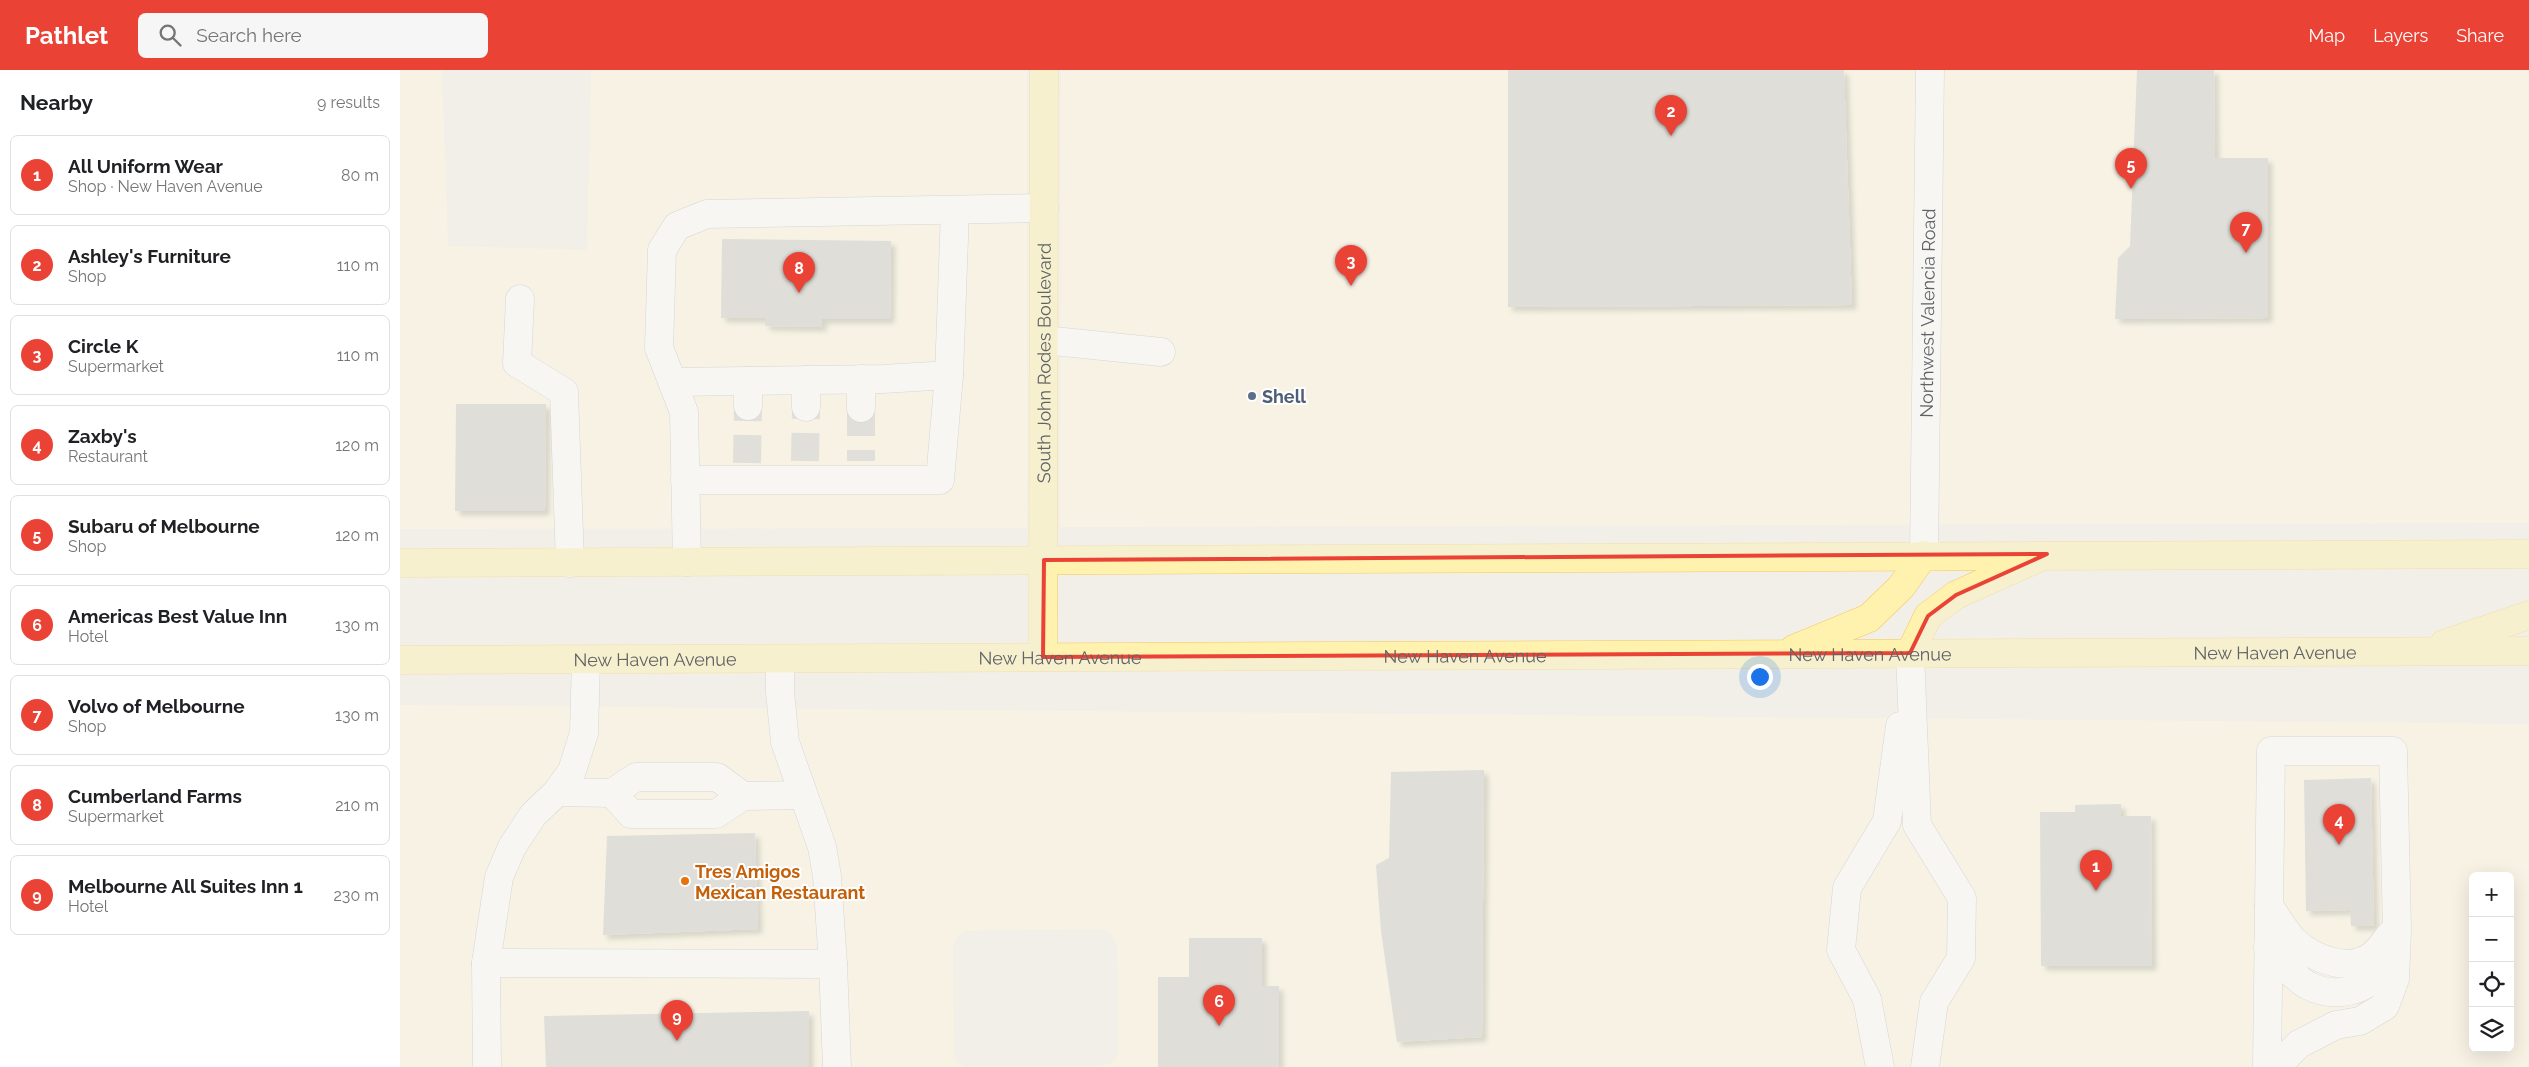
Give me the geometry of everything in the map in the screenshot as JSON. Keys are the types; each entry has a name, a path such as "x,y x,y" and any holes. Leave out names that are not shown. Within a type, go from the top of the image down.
{"main road":[{"name":"South John Rodes Boulevard","path":"1043,657 1044,70"},
{"path":"1910,653 1928,616 1956,595 2047,554"},
{"path":"400,563 2047,554 2529,554"},
{"path":"1781,654 1869,618 1901,587 1924,555"},
{"path":"2424,651 2529,615"},
{"name":"New Haven Avenue","path":"400,660 780,660 1043,657 2529,651"}],"street":[{"name":"Northwest Valencia Road","path":"1924,555 1930,70"},
{"path":"687,562 684,412 659,348 662,250 677,226 707,214 1044,208"},
{"path":"686,480 747,471 861,470 940,480 949,374 955,210"},
{"path":"520,299 517,363 564,392 570,563"},
{"path":"1044,340 1162,352"},
{"path":"673,382 748,393 806,380 949,374"},
{"path":"861,379 861,408"},
{"path":"806,380 806,407"},
{"path":"1880,1067 1868,1000 1841,950 1847,888 1887,821 1910,653"},
{"path":"1910,653 1917,825 1962,898 1961,958 1934,1002 1925,1067"},
{"path":"487,1067 486,963 499,877 512,847 533,815 557,792 572,771 584,733 586,660"},
{"path":"780,660 780,692 785,742 803,795 815,821 827,876 837,1067"},
{"path":"2267,1067 2271,751 2393,751 2397,925 2395,979 2384,1006 2360,1021 2336,1025 2299,1044 2276,1067"},
{"path":"557,792 612,794 636,777 717,777 744,796"},
{"path":"612,794 631,814 716,814 744,796 803,795"},
{"path":"2268,906 2293,940 2320,959 2330,962 2362,960 2374,954 2397,925"},
{"path":"2268,947 2302,982 2320,990 2337,994 2352,991 2368,984 2384,965 2397,925"},
{"path":"486,963 833,964"}],"highlighted area":[{"path":"2047,554 1956,595 1928,616 1910,653 1043,657 1044,560"}],"shaded area":[{"path":"400,70 442,70 448,246 587,250 591,70 1027,70 1027,528 400,529"},
{"path":"1061,70 2529,70 2529,523 1060,527"},
{"path":"400,705 2529,724 2529,1067 1070,1067 1108,1065 1116,1059 1118,1050 1117,945 1110,932 1101,929 967,931 958,935 953,948 954,1052 957,1062 965,1067 400,1067"}],"building":[{"path":"1508,70 1844,70 1852,305 1508,307"},
{"path":"2137,70 2214,70 2215,158 2268,158 2268,318 2115,319 2118,258 2130,246"},
{"path":"722,239 891,241 890,319 822,319 822,327 765,326 765,318 721,318"},
{"path":"456,404 546,404 545,511 455,511"},
{"path":"1484,770 1482,1037 1397,1042 1381,931 1376,865 1389,858 1391,772"},
{"path":"2371,778 2374,926 2351,926 2350,910 2306,911 2304,780"},
{"path":"2121,804 2121,816 2151,816 2152,966 2041,966 2040,812 2075,812 2075,805"},
{"path":"755,833 758,929 603,935 607,836"},
{"path":"1189,938 1262,938 1262,986 1279,986 1279,1067 1158,1067 1158,977 1189,977"},
{"path":"809,1011 809,1067 546,1067 544,1016"}],"tunnel":[{"path":"747,463 748,406"},
{"path":"805,461 806,407"},
{"path":"861,408 861,461"}],"place":[{"name":"Ashley's Furniture","path":"1671,136"},
{"name":"Subaru of Melbourne","path":"2131,189"},
{"name":"Volvo of Melbourne","path":"2246,253"},
{"name":"Circle K","path":"1351,286"},
{"name":"Cumberland Farms","path":"799,293"},
{"name":"Shell","path":"1252,396"},
{"name":"Zaxby's","path":"2339,845"},
{"name":"Tres Amigos Mexican Restaurant","path":"685,881"},
{"name":"All Uniform Wear","path":"2096,891"},
{"name":"Americas Best Value Inn","path":"1219,1026"},
{"name":"Melbourne All Suites Inn 1","path":"677,1041"}]}
